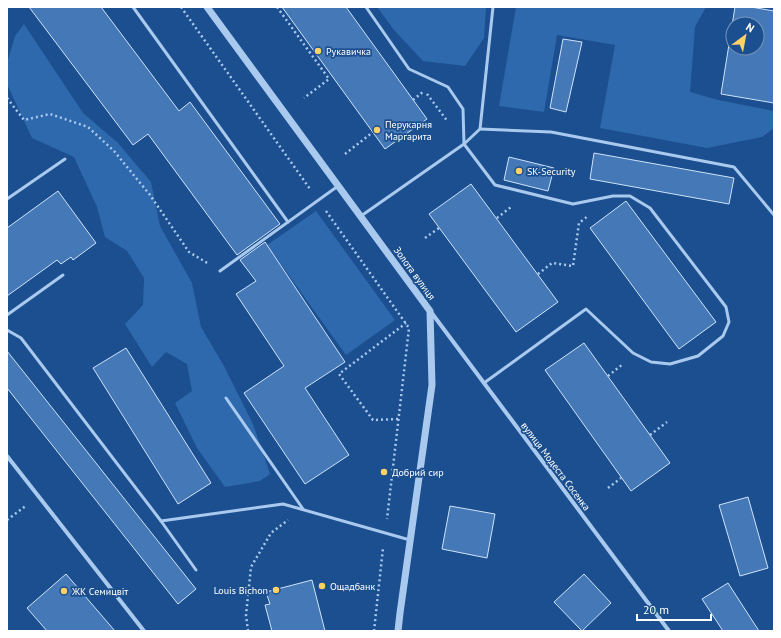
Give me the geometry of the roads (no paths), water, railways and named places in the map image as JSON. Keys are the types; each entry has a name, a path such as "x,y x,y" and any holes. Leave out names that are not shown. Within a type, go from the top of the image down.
{"street":[{"name":"Золота вулиця","path":"207,7 430,311 432,385 398,631"},
{"name":"вулиця Модеста Сосенка","path":"430,311 669,631"},
{"path":"7,456 144,631"}],"lane":[{"path":"133,7 288,222"},
{"path":"366,7 409,69 448,87 463,109 464,144 495,185 573,204 613,196 630,196 650,208 726,307 729,322 723,336 698,356 670,364 651,362 633,353 586,309 484,383"},
{"path":"361,217 464,144 480,129 493,7"},
{"path":"480,129 551,132 734,167 774,215"},
{"path":"7,199 65,158"},
{"path":"220,271 338,186"},
{"path":"7,315 63,275"},
{"path":"7,330 21,338 161,521 196,570"},
{"path":"226,398 303,509"},
{"path":"161,521 283,504 410,540"}],"place":[{"name":"Рукавичка","path":"318,51"},
{"name":"Перукарня Маргарита","path":"377,130"},
{"name":"SK-Security","path":"519,171"},
{"name":"Добрий сир","path":"384,472"},
{"name":"Ощадбанк","path":"322,586"},
{"name":"Louis Bichon","path":"276,590"},
{"name":"ЖК Семицвіт","path":"64,591"}]}
